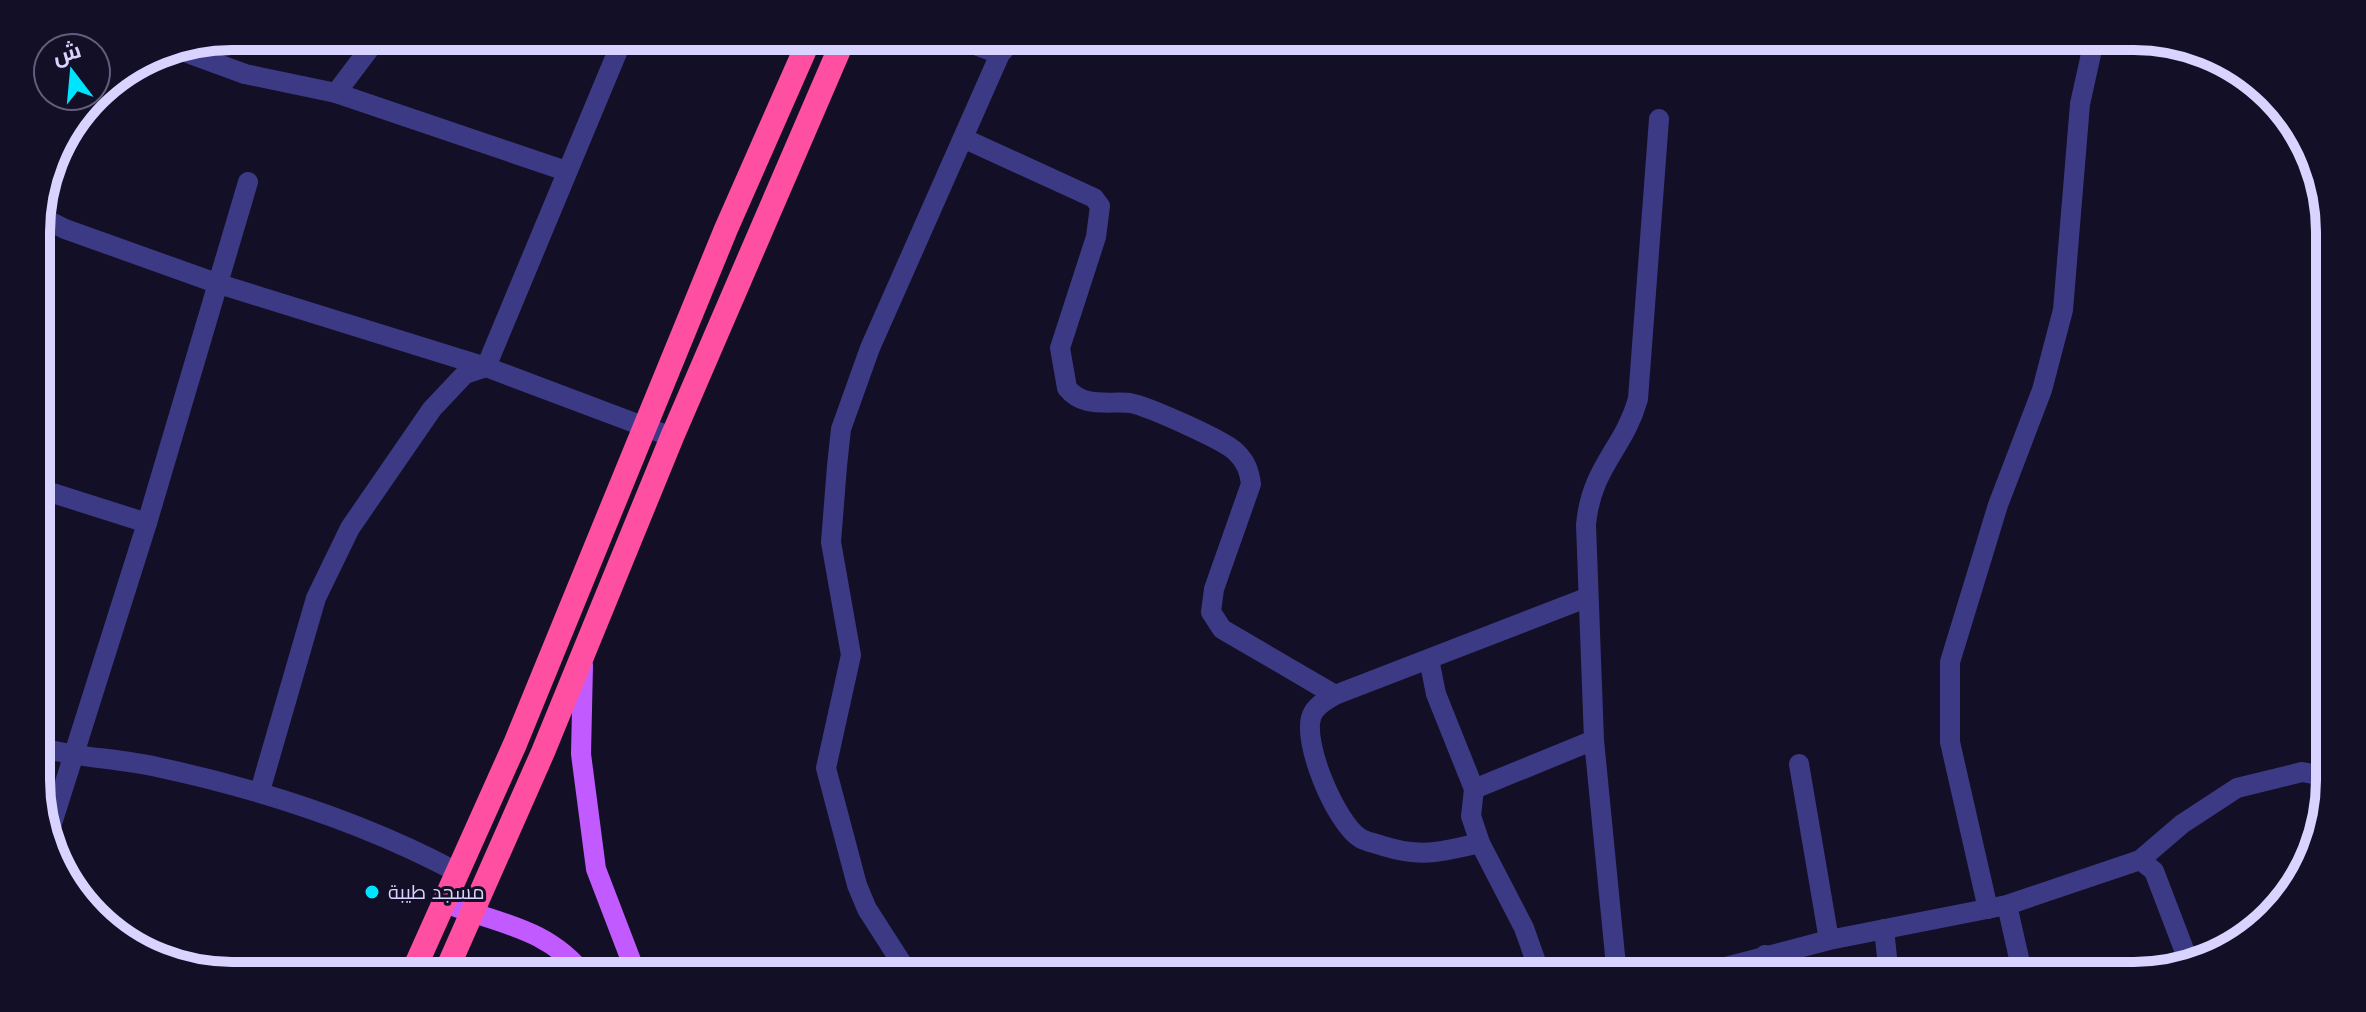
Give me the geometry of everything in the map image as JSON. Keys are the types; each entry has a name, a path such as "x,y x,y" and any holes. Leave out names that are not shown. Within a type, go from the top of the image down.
{"highway":[{"path":"417,962 455,871 515,744 643,428 805,50"},
{"path":"450,962 584,654 672,437 839,50"}],"main road":[{"path":"584,654 581,754 596,869 631,962"},
{"path":"442,902 521,926 547,939 571,962"}],"street":[{"path":"336,93 368,50"},
{"path":"260,791 316,598 350,528 432,409 465,374 486,367 618,50"},
{"path":"989,50 1000,54"},
{"path":"901,962 867,909 829,787 829,751 851,655 831,542 841,429 852,395 1004,50"},
{"path":"2018,962 1998,907 1950,742 1950,662 1998,505 2042,390 2063,310 2080,104 2092,50"},
{"path":"193,55 245,74 336,93 566,171"},
{"path":"1616,962 1594,740 1586,598 1588,499 1597,475 1633,418 1638,399 1659,119"},
{"path":"965,139 1094,198 1100,206 1096,237 1060,348 1067,388 1084,401 1129,403 1151,409 1234,449 1249,467 1251,484 1214,589 1211,612 1222,629 1335,695"},
{"path":"54,816 147,523 248,182"},
{"path":"50,222 219,284 486,367 672,437"},
{"path":"50,492 147,523"},
{"path":"1480,843 1415,855 1361,839 1348,828 1332,802 1310,732 1311,715 1318,706 1335,695 1586,598"},
{"path":"1429,659 1436,694 1474,789 1471,816 1480,843 1524,928 1536,962"},
{"path":"1474,789 1594,740"},
{"path":"50,751 72,757 153,766 260,791 411,848 455,871"},
{"path":"1799,764 1829,940"},
{"path":"1740,962 1829,940 1998,907 2140,860 2182,824 2237,788 2302,772 2316,774"},
{"path":"2140,860 2154,871 2186,954"},
{"path":"1884,929 1888,962"},
{"path":"1765,955 1769,962"}],"place":[{"name":"مسجد طيبة","path":"372,892"}]}
